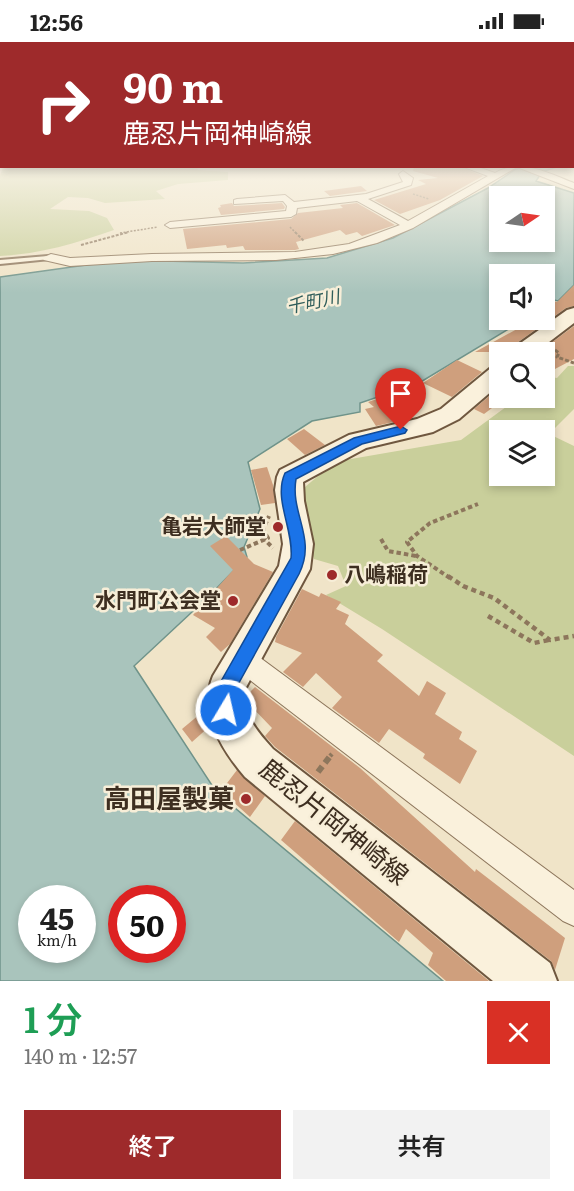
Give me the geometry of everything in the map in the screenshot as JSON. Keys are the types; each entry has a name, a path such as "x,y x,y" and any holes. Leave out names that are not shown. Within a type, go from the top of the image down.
{"main road":[{"path":"538,342 574,314"},
{"name":"鹿忍片岡神崎線","path":"489,381 450,414 424,426 358,441 290,477 287,494 300,542 298,558 226,689 226,710 237,737 260,763 532,981"}],"street":[{"path":"170,225 291,214 292,205"},
{"path":"370,205 409,226"},
{"path":"48,258 66,262 104,258 240,258 317,254 352,247 409,226 448,205"},
{"path":"242,659 574,910"}],"lane":[{"path":"0,262 48,258"}],"path":[{"path":"280,215 317,254"},
{"path":"81,245 120,233 170,225"},
{"path":"116,231 139,230"},
{"path":"555,351 559,352 557,357 574,363"},
{"path":"478,504 430,523 407,542 417,556 462,586 494,598 550,640"},
{"path":"240,550 268,538 263,530 273,507"},
{"path":"257,531 275,550"},
{"path":"381,539 388,551 417,556"},
{"path":"488,616 534,643 574,636"},
{"path":"300,796 345,737"}],"green space":[{"path":"0,205 56,205 50,209 89,211 107,218 114,230 58,247 0,256"},
{"path":"568,366 574,366 574,409 555,428 555,420 489,420 489,486 555,486 555,437 574,446 574,756 382,629 326,595 346,586 338,566 314,559 300,510 305,487 318,476 345,460 461,440 504,408 555,408 555,378"}],"water":[{"name":"千町川","path":"456,205 489,205 489,252 555,252 555,205 574,205 574,285 558,301 555,300 555,264 489,264 489,330 506,330 419,383 360,403 360,412 312,421 248,462 260,509 244,547 247,557 134,666 217,793 443,981 0,981 0,277 122,260 243,263 327,258 393,238"}],"building":[{"path":"220,205 283,205 285,207 284,209 221,215 218,208 221,207"},
{"path":"340,205 360,205 395,225 362,236 357,232 346,235 340,230 296,242 299,249 295,250 245,250 243,246 227,248 226,245 187,249 183,229 291,219 298,213 343,208"},
{"path":"383,205 426,205 400,214"},
{"path":"574,285 574,306 566,308 555,316 555,301"},
{"path":"574,326 574,359 555,369 555,342 552,342"},
{"path":"515,330 535,330 518,342 493,342"},
{"path":"489,344 489,352 475,352"},
{"path":"457,360 482,372 452,397 423,383"},
{"path":"395,393 413,410 395,416 398,421 376,426 365,409 374,407 368,402"},
{"path":"489,396 489,408 492,408 484,414 474,409"},
{"path":"304,429 325,445 305,455 287,439"},
{"path":"267,467 273,485 275,503 261,505 251,470"},
{"path":"226,536 254,564 273,572 230,644 221,652 206,637 215,628 193,615 233,570 210,546"},
{"path":"302,589 319,597 321,593 341,602 336,609 349,615 345,624 383,655 377,661 419,696 427,681 446,693 435,714 462,732 459,739 477,751 460,784 423,758 425,754 389,729 379,743 332,708 342,697 316,673 303,687 283,672 302,653 275,642 276,637"},
{"path":"255,687 360,768 475,872 476,869 565,938 555,970 551,961 275,747 265,736 272,728 248,703 247,695"},
{"path":"200,714 210,726 192,742 182,729"},
{"name":"高田屋製菓","path":"237,770 265,796 250,817 221,791"},
{"path":"295,821 489,981 446,981 428,965 433,953 406,929 399,942 281,840"}],"place":[{"name":"亀岩大師堂","path":"278,527"},
{"name":"八嶋稲荷","path":"332,575"},
{"name":"水門町公会堂","path":"233,601"},
{"name":"高田屋製菓","path":"246,799"}],"route":[{"path":"226,710 226,689 298,558 300,542 287,494 290,477 358,441 401,430"}]}
